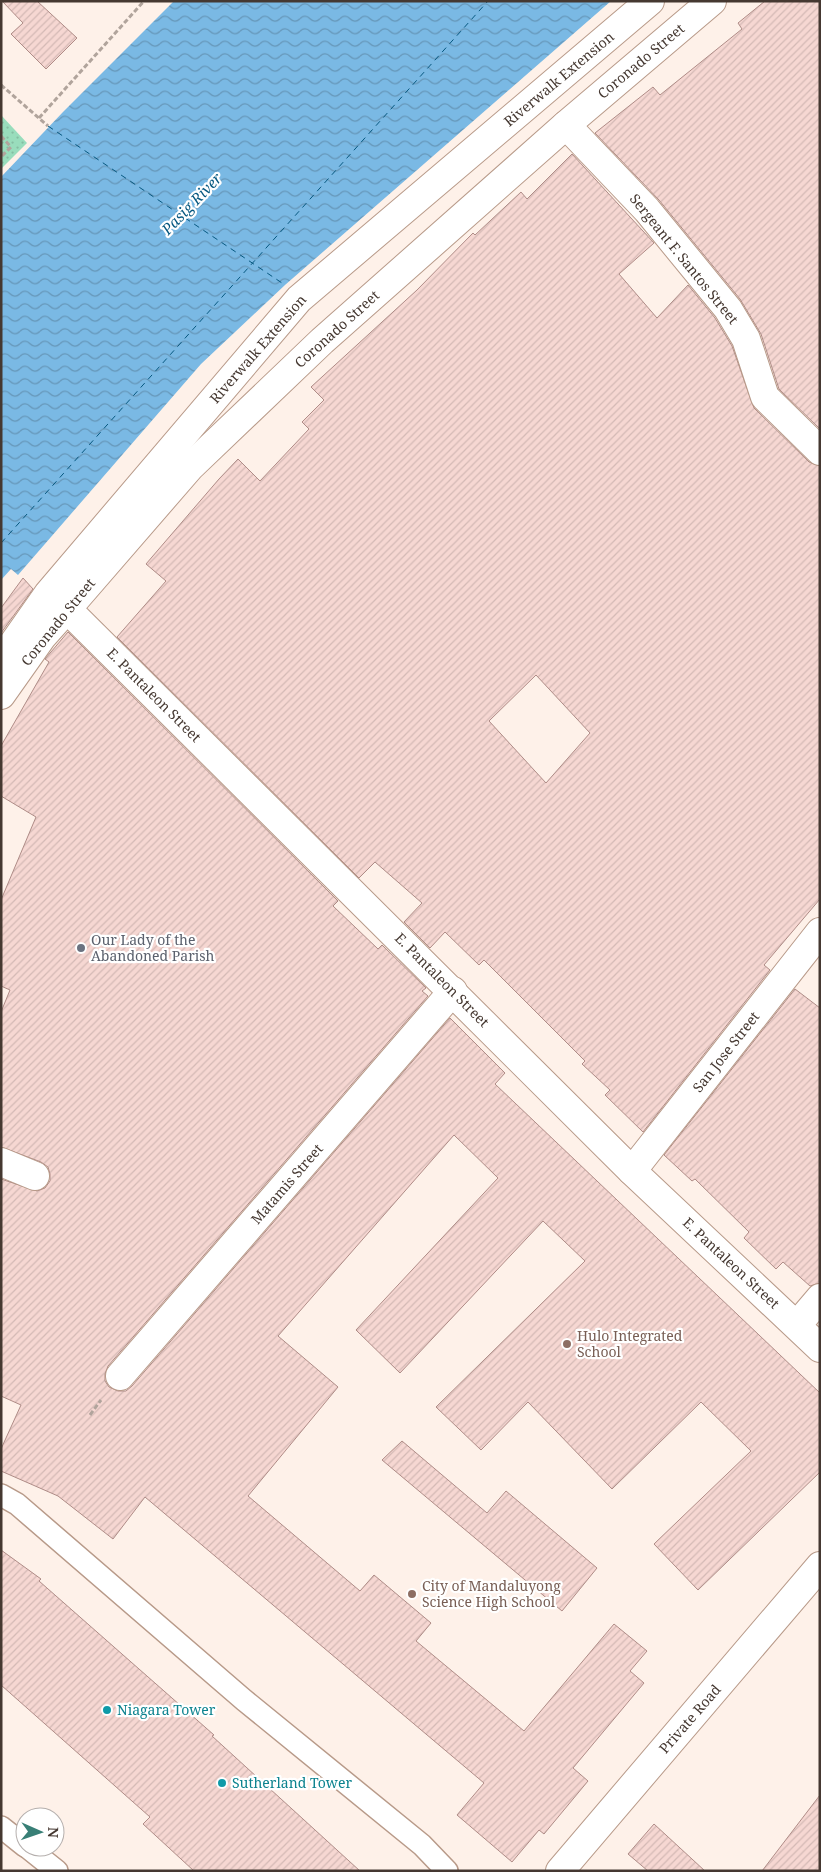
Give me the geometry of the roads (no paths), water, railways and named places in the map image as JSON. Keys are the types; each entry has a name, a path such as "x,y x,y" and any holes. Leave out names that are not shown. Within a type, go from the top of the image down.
{"street":[{"name":"Riverwalk Extension","path":"1,661 48,594 299,299 650,1"},
{"name":"Coronado Street","path":"1,695 42,637 190,467 322,341 566,125 712,1"},
{"name":"Sergeant F. Santos Street","path":"566,125 647,210 728,309 746,339 766,397 820,451"},
{"name":"E. Pantaleon Street","path":"67,609 454,991 632,1171 820,1348"},
{"name":"San Jose Street","path":"632,1171 820,932"},
{"name":"Matamis Street","path":"120,1376 454,991"},
{"path":"1,1162 35,1176"},
{"path":"797,1325 820,1298"},
{"name":"Private Road","path":"560,1871 820,1566"}],"lane":[{"path":"1,1495 17,1504 244,1700 422,1845 447,1871"},
{"path":"1,1827 15,1838"},
{"path":"40,1857 57,1871"}],"water":[{"name":"Pasig River","path":"174,1 611,1 285,285 201,364 18,575 11,569 1,580 1,177"}],"place":[{"name":"Our Lady of the Abandoned Parish","path":"81,948"},
{"name":"Hulo Integrated School","path":"567,1344"},
{"name":"City of Mandaluyong Science High School","path":"412,1594"},
{"name":"Niagara Tower","path":"107,1710"},
{"name":"Sutherland Tower","path":"222,1783"}]}
